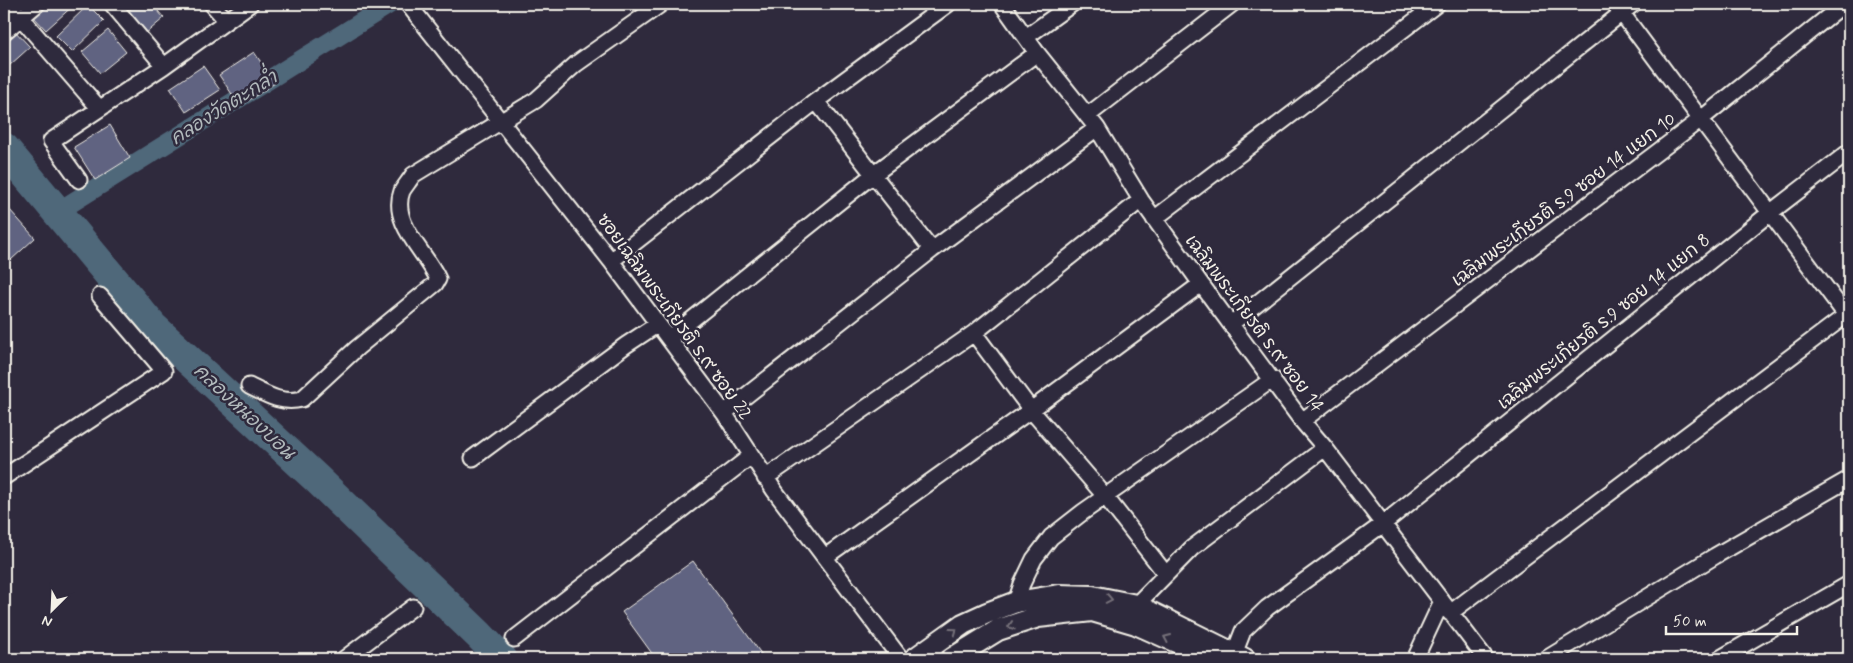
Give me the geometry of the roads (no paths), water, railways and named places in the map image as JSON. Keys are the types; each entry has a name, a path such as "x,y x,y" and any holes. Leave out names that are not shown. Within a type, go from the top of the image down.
{"main road":[{"path":"914,659 963,624 987,612 1016,602 1059,595 1092,596 1136,604 1240,657"},
{"path":"951,659 998,630 1038,617 1092,611 1136,624 1201,657"}],"street":[{"path":"9,4 99,108"},
{"path":"4,32 37,4"},
{"path":"112,4 164,66"},
{"path":"212,4 226,20"},
{"path":"79,180 51,141 164,66 250,4"},
{"name":"ซอยเฉลิมพระเกียรติ ร.๙ ซอย 22","path":"408,4 502,121 669,338 724,413 765,478 901,659"},
{"path":"249,386 282,401 302,399 357,348 435,284 438,278 410,234 402,217 402,191 413,175 536,100 576,64 660,4"},
{"path":"611,261 816,101 948,4"},
{"name":"เฉลิมพระเกียรติ ร.๙ ซอย 14","path":"1002,4 1097,128 1141,200 1200,284 1273,379 1302,421 1325,448 1486,659"},
{"path":"1026,37 1072,4"},
{"path":"1154,219 1437,4"},
{"name":"เฉลิมพระเกียรติ ร.9 ซอย 14 แยก 10","path":"1302,421 1701,119 1844,4"},
{"path":"1087,116 1224,6"},
{"path":"1231,324 1624,7 1701,119 1848,315 1446,607 1415,659"},
{"path":"669,338 874,174 1037,52"},
{"path":"816,101 932,250"},
{"path":"724,413 932,250 1097,128"},
{"name":"เฉลิมพระเกียรติ ร.9 ซอย 14 แยก 8","path":"1240,657 1243,631 1267,608 1383,524 1771,212 1849,152"},
{"path":"765,478 974,333 1141,200"},
{"path":"825,556 1031,410 1200,284"},
{"path":"4,477 164,372 163,368 100,296"},
{"path":"473,458 626,345 658,324"},
{"path":"974,333 1031,410 1105,496 1165,574"},
{"path":"1016,602 1034,559 1051,537 1105,496 1273,379"},
{"path":"1136,604 1192,548 1325,448"},
{"path":"514,639 751,456"},
{"path":"1546,659 1716,556 1849,479"},
{"path":"1719,659 1849,584"},
{"path":"344,659 413,607"}],"waterway":[{"name":"คลองวัดตะกล่ำ","path":"57,212 390,4"},
{"name":"คลองหนองบอน","path":"4,148 152,326 317,479 502,659"}]}
